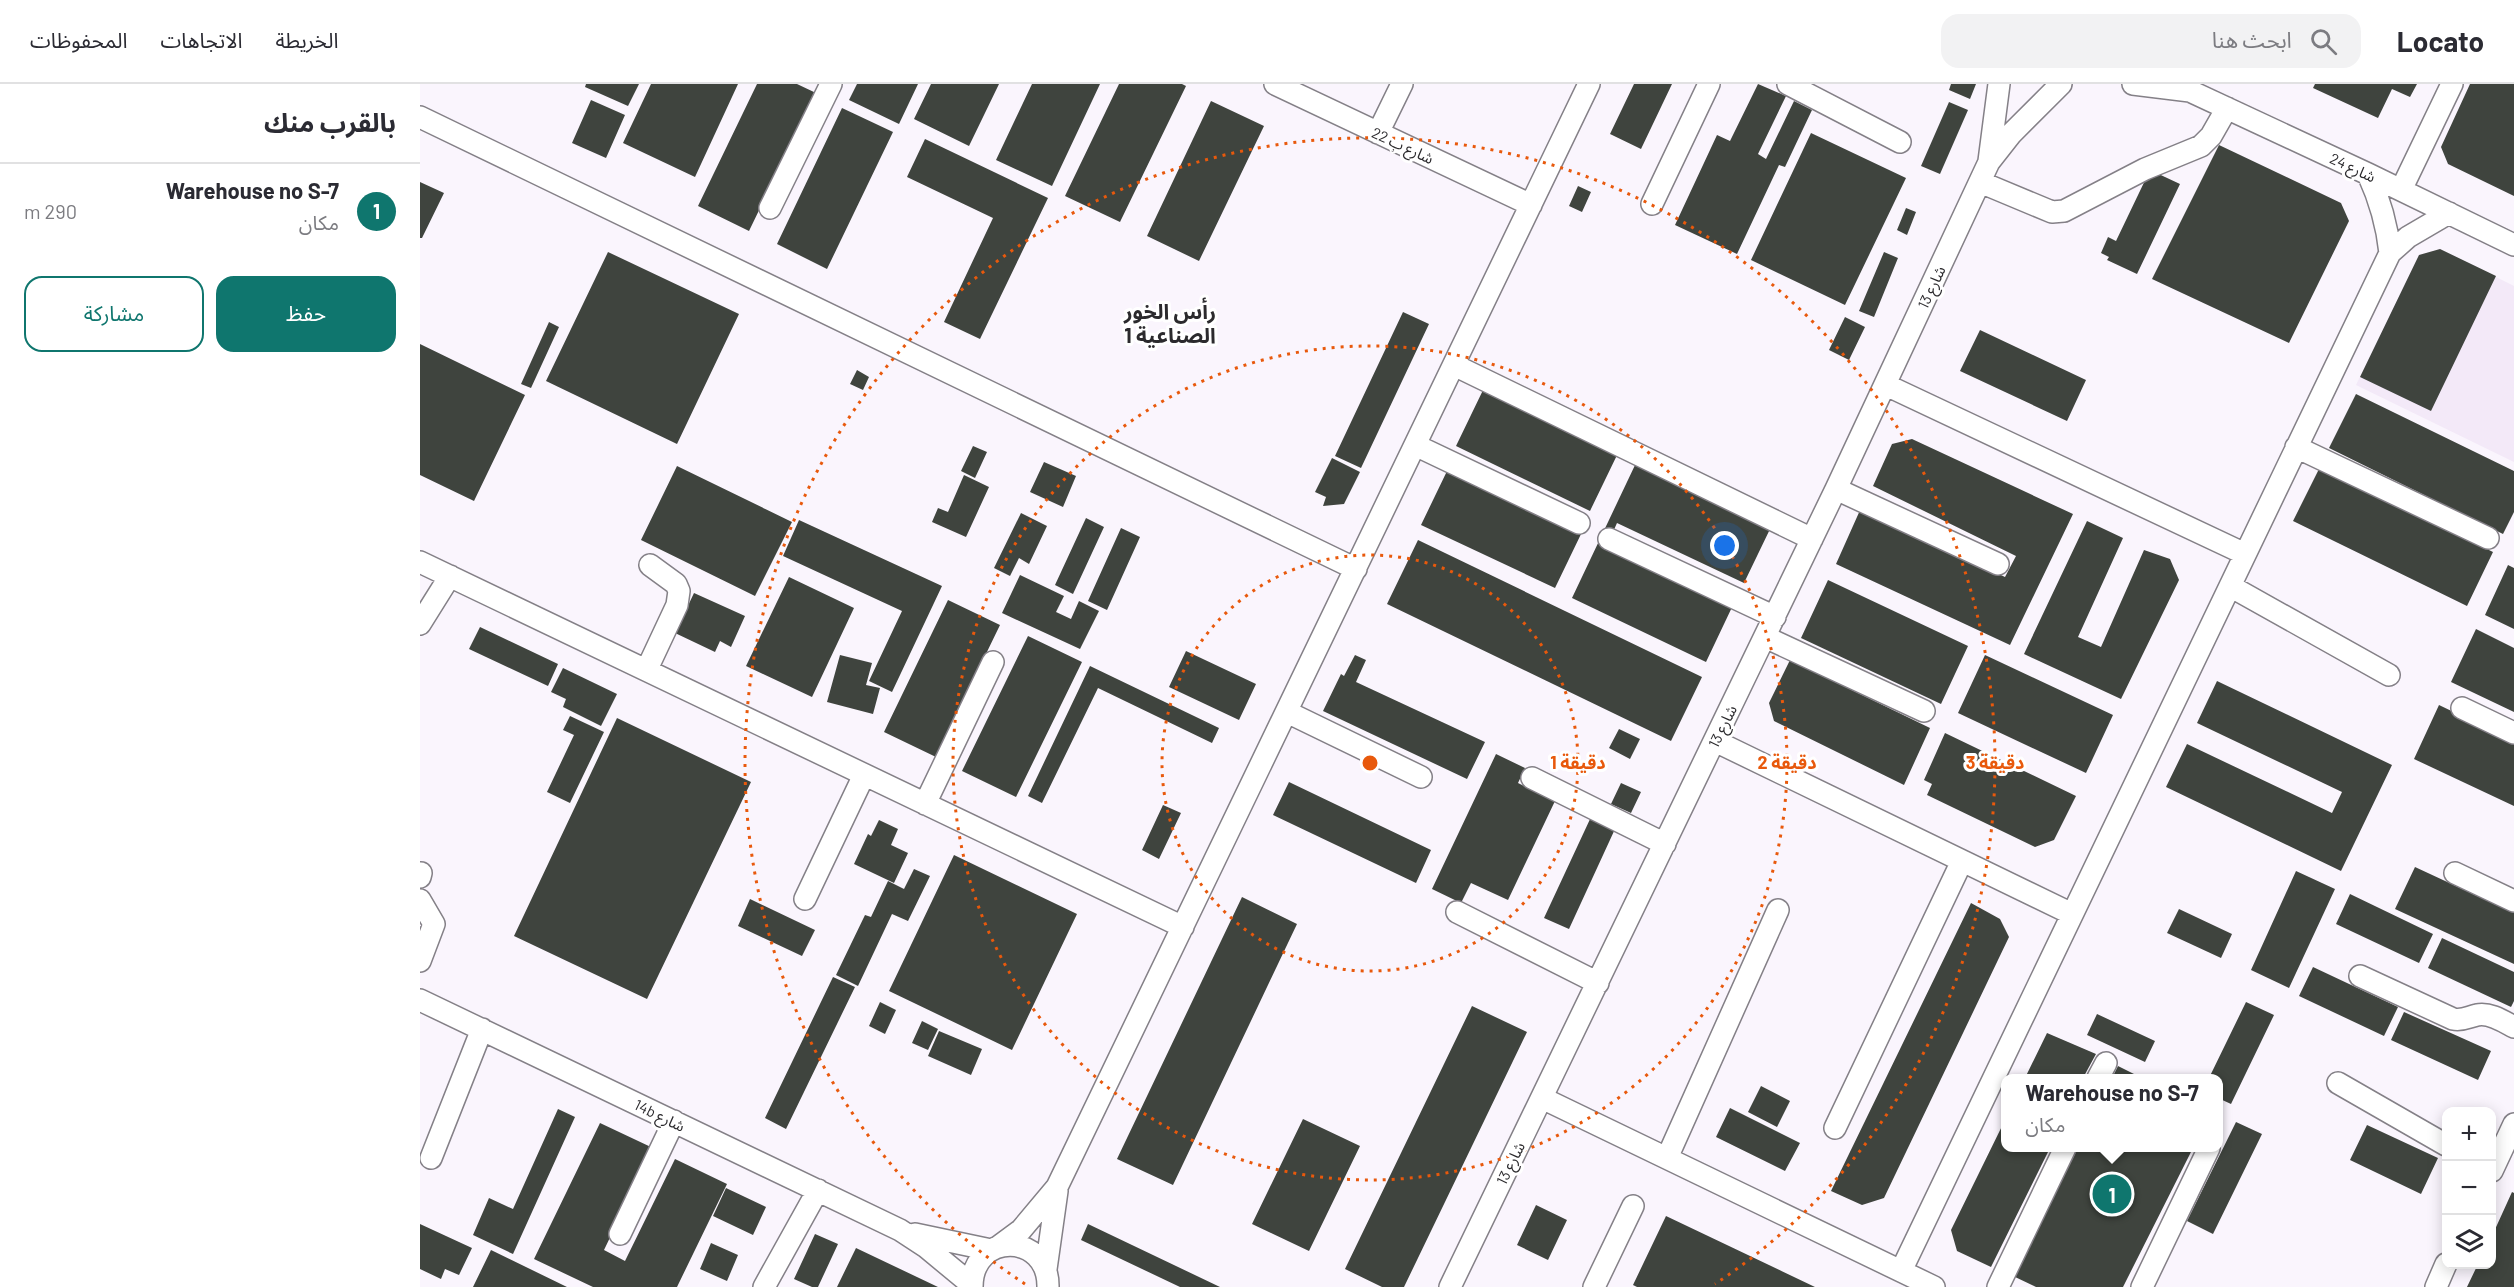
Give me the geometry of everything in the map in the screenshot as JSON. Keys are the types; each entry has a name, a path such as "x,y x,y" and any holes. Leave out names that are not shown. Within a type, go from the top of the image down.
{"street":[{"path":"770,208 831,84"},
{"name":"شارع ب 22","path":"1275,84 1531,206"},
{"path":"1378,133 1402,84"},
{"path":"972,1286 974,1271 980,1259 1021,1230 1057,1187 1589,84"},
{"path":"1652,204 1709,84"},
{"path":"1788,84 1900,142"},
{"name":"شارع 13","path":"1989,162 1999,84"},
{"name":"شارع 13","path":"1450,1287 1775,617 1989,162 2035,108 2061,84"},
{"name":"شارع 24","path":"2133,84 2186,88 2514,245"},
{"path":"2401,190 2452,84"},
{"path":"1980,182 2052,212 2064,211 2145,169 2201,146 2211,136 2227,108"},
{"path":"420,117 1356,569"},
{"path":"2368,174 2380,199 2387,225 2390,253"},
{"path":"1901,1271 2390,253 2408,237 2449,213"},
{"path":"1454,365 1812,539"},
{"path":"1886,385 2245,554"},
{"path":"1415,445 1579,523"},
{"path":"2296,447 2488,538"},
{"path":"1836,489 1998,564"},
{"path":"1609,539 1775,617"},
{"path":"420,562 1183,927"},
{"path":"647,669 678,597 676,584 650,566"},
{"path":"420,624 450,576"},
{"path":"2230,586 2389,675"},
{"path":"1765,637 1924,711"},
{"path":"925,804 993,662"},
{"path":"2462,708 2514,733"},
{"path":"1287,712 1420,777"},
{"path":"1715,741 2072,914"},
{"path":"805,899 864,775"},
{"path":"1532,778 1665,844"},
{"path":"1835,1128 1962,861"},
{"path":"2455,873 2514,901"},
{"path":"420,900 434,924 420,961"},
{"path":"1667,1158 1778,910"},
{"path":"1457,912 1598,983"},
{"path":"2360,976 2453,1019 2463,1020 2477,1015 2488,1015 2514,1027"},
{"name":"14b شارع","path":"420,1000 900,1230 933,1253 972,1286"},
{"path":"431,1158 482,1029"},
{"path":"2337,1083 2442,1143"},
{"path":"1542,1098 1934,1287"},
{"path":"620,1234 674,1121"},
{"path":"2496,1162 2514,1124"},
{"path":"1998,1287 2063,1152"},
{"path":"2142,1287 2207,1152"},
{"path":"1050,1281 1057,1187"},
{"path":"764,1287 818,1190"},
{"path":"1594,1287 1633,1206"},
{"name":"14b شارع","path":"900,1230 960,1245 994,1248 1012,1245 1027,1248 1038,1257 1050,1281"},
{"path":"2436,1287 2444,1269"}],"shaded area":[{"path":"2440,249 2514,286 2514,462 2356,385 2419,255"}],"building":[{"path":"586,84 639,84 628,106 585,87"},
{"path":"651,84 738,84 695,177 623,143"},
{"path":"757,84 797,84 816,93 749,231 698,206"},
{"path":"857,84 918,84 899,124 849,100"},
{"path":"931,84 999,84 969,146 914,119"},
{"path":"1032,84 1100,84 1052,186 996,160"},
{"path":"1119,84 1182,84 1186,86 1120,222 1065,196"},
{"path":"1634,84 1672,84 1641,149 1610,134"},
{"path":"1758,84 1786,96 1758,154 1766,159 1794,101 1812,110 1785,167 1779,165 1737,254 1675,225 1717,135 1730,141"},
{"path":"1951,84 1976,84 1970,99 1949,90"},
{"path":"2315,84 2417,84 2410,97 2392,89 2378,118 2313,88"},
{"path":"2470,84 2514,84 2514,196 2448,164 2441,147"},
{"path":"591,100 625,115 606,158 572,143"},
{"path":"1211,101 1264,126 1199,261 1147,236"},
{"path":"1949,102 1968,110 1940,174 1921,166"},
{"path":"842,108 893,132 827,269 777,244"},
{"path":"1811,133 1906,178 1845,305 1751,260"},
{"path":"925,139 1048,198 980,339 944,322 993,218 907,177"},
{"path":"2219,145 2341,203 2349,221 2289,343 2152,279"},
{"path":"2150,170 2180,184 2137,274 2107,260 2109,257 2101,253 2108,237 2116,241"},
{"path":"420,182 444,193 422,238 420,238"},
{"path":"1578,186 1591,192 1582,212 1569,206"},
{"path":"1906,208 1916,212 1907,235 1897,230"},
{"path":"2440,249 2496,276 2431,411 2360,377 2419,255"},
{"path":"608,252 739,314 677,444 546,381"},
{"path":"1884,252 1898,258 1874,317 1859,311"},
{"path":"1403,312 1429,324 1361,468 1335,456"},
{"path":"1845,317 1865,327 1849,360 1829,350"},
{"path":"549,322 559,327 531,388 521,384"},
{"path":"1980,330 2086,380 2067,421 1960,371"},
{"path":"420,344 525,395 474,501 420,475"},
{"path":"857,370 869,377 863,390 850,384"},
{"path":"1485,386 1619,451 1590,511 1456,446"},
{"path":"2356,394 2514,471 2514,512 2503,534 2329,448"},
{"path":"1912,439 2073,514 2010,645 1836,564 1861,508 2005,577 2016,556 1873,486 1892,444"},
{"path":"973,446 987,452 975,478 961,471"},
{"path":"1332,458 1360,472 1344,504 1323,506 1326,497 1315,492"},
{"path":"1044,462 1076,476 1063,507 1030,492"},
{"path":"1636,463 1771,527 1744,583 1617,523 1608,543 1734,603 1706,662 1572,598"},
{"path":"677,466 792,522 755,596 641,540"},
{"path":"2320,467 2493,552 2467,606 2293,521"},
{"path":"1448,469 1582,532 1555,588 1421,525"},
{"path":"964,475 989,487 966,537 932,522 938,508 948,512"},
{"path":"1021,513 1047,526 1029,564 1019,558 1010,576 994,568"},
{"path":"1086,518 1104,527 1073,594 1055,585"},
{"path":"799,520 942,586 892,692 869,681 902,611 783,556"},
{"path":"2087,521 2123,538 2078,637 2101,647 2144,550 2170,559 2179,580 2121,699 2024,654"},
{"path":"1121,528 1140,537 1107,610 1088,601"},
{"path":"1418,540 1702,677 1671,741 1387,604"},
{"path":"2508,565 2514,568 2514,629 2485,615"},
{"path":"1020,575 1064,596 1056,612 1071,619 1079,601 1099,611 1080,649 1002,613"},
{"path":"789,577 854,608 812,697 746,666"},
{"path":"1828,580 1968,646 1941,704 1801,638"},
{"path":"694,593 745,616 731,647 720,641 715,652 675,633"},
{"path":"948,600 1000,625 936,757 884,732"},
{"path":"480,627 558,664 548,686 469,649"},
{"path":"2476,629 2514,648 2514,712 2451,682"},
{"path":"1028,636 1082,662 1016,797 962,771"},
{"path":"1186,651 1256,684 1239,720 1169,687"},
{"path":"840,655 872,663 866,685 880,688 873,714 827,702"},
{"path":"1355,655 1366,660 1356,682 1485,742 1467,779 1323,711 1341,674 1344,676"},
{"path":"1985,655 2113,715 2086,773 1958,713"},
{"path":"1790,660 1930,728 1904,785 1774,721 1769,703"},
{"path":"1090,666 1219,728 1212,743 1098,688 1042,803 1028,796"},
{"path":"563,668 617,694 601,726 563,707 566,699 551,692"},
{"path":"2217,681 2392,765 2341,871 2166,787 2187,744 2332,813 2342,792 2197,723"},
{"path":"2439,705 2514,741 2514,806 2414,759"},
{"path":"570,716 604,732 570,803 547,792 574,735 563,730"},
{"path":"617,718 751,782 647,999 514,936"},
{"path":"1619,729 1640,739 1630,759 1609,748"},
{"path":"1945,733 2076,796 2054,840 2035,847 1927,795 1932,784 1924,780"},
{"path":"1496,754 1525,768 1518,783 1555,801 1508,900 1471,883 1461,903 1432,889"},
{"path":"1289,782 1431,850 1416,883 1273,815"},
{"path":"1621,783 1641,792 1631,813 1611,804"},
{"path":"1163,805 1181,813 1159,859 1142,850"},
{"path":"1591,817 1615,829 1569,929 1544,918"},
{"path":"879,820 898,829 891,845 908,853 894,883 854,864 868,834 871,836"},
{"path":"954,855 1077,914 1012,1050 889,991"},
{"path":"2415,867 2514,913 2514,964 2395,909"},
{"path":"914,869 930,876 908,921 892,914 858,986 836,975 865,915 871,917 888,881 904,889"},
{"path":"2296,871 2335,889 2289,988 2251,970"},
{"path":"2350,894 2433,934 2419,963 2336,924"},
{"path":"1242,897 1297,924 1173,1185 1117,1159"},
{"path":"750,899 815,930 802,956 738,926"},
{"path":"1971,903 2000,919 2009,937 1884,1198 1862,1205 1831,1191"},
{"path":"2179,909 2232,934 2221,958 2167,933"},
{"path":"2442,938 2514,972 2514,1001 2511,1007 2428,968"},
{"path":"2313,967 2398,1007 2384,1036 2299,996"},
{"path":"833,977 855,987 786,1129 765,1118"},
{"path":"880,1002 896,1010 885,1034 869,1026"},
{"path":"2246,1002 2274,1015 2231,1104 2223,1100 2223,1074 2211,1074"},
{"path":"1472,1006 1527,1032 1404,1287 1382,1287 1345,1269"},
{"path":"2404,1012 2491,1051 2478,1080 2391,1040"},
{"path":"2097,1014 2155,1041 2145,1062 2087,1035"},
{"path":"922,1021 938,1029 928,1050 912,1043"},
{"path":"939,1031 982,1049 971,1075 928,1056"},
{"path":"2047,1033 2096,1054 2085,1074 2027,1074"},
{"path":"2118,1066 2134,1074 2114,1074"},
{"path":"1761,1086 1790,1101 1777,1127 1748,1112"},
{"path":"1730,1108 1800,1143 1785,1171 1716,1137"},
{"path":"558,1109 575,1117 513,1254 473,1235 489,1198 513,1209"},
{"path":"1303,1119 1360,1146 1309,1251 1252,1224"},
{"path":"2236,1122 2262,1134 2213,1234 2187,1221"},
{"path":"600,1123 653,1148 604,1250 625,1261 675,1159 727,1184 677,1287 593,1287 534,1259"},
{"path":"2367,1125 2438,1158 2421,1194 2350,1160"},
{"path":"2001,1128 2001,1152 2048,1152 1991,1267 1957,1251 1951,1230"},
{"path":"2076,1152 2191,1152 2123,1287 2036,1287 2013,1276"},
{"path":"726,1188 766,1207 753,1235 713,1216"},
{"path":"2512,1192 2514,1193 2514,1287 2467,1287 2476,1269 2496,1269 2496,1227"},
{"path":"1536,1205 1567,1220 1548,1260 1517,1245"},
{"path":"1666,1216 1815,1287 1637,1287 1633,1285"},
{"path":"420,1224 472,1248 459,1275 445,1269 441,1279 420,1269"},
{"path":"1088,1224 1220,1287 1180,1287 1081,1240"},
{"path":"815,1234 838,1244 818,1287 812,1287 794,1279"},
{"path":"711,1243 738,1255 727,1281 700,1269"},
{"path":"856,1248 938,1287 837,1287"},
{"path":"491,1250 567,1287 473,1287"}],"place":[{"name":"Warehouse no S-7","path":"2112,1194"}],"district":[{"name":"رأس الخور الصناعية 1","path":"1170,322"}]}
